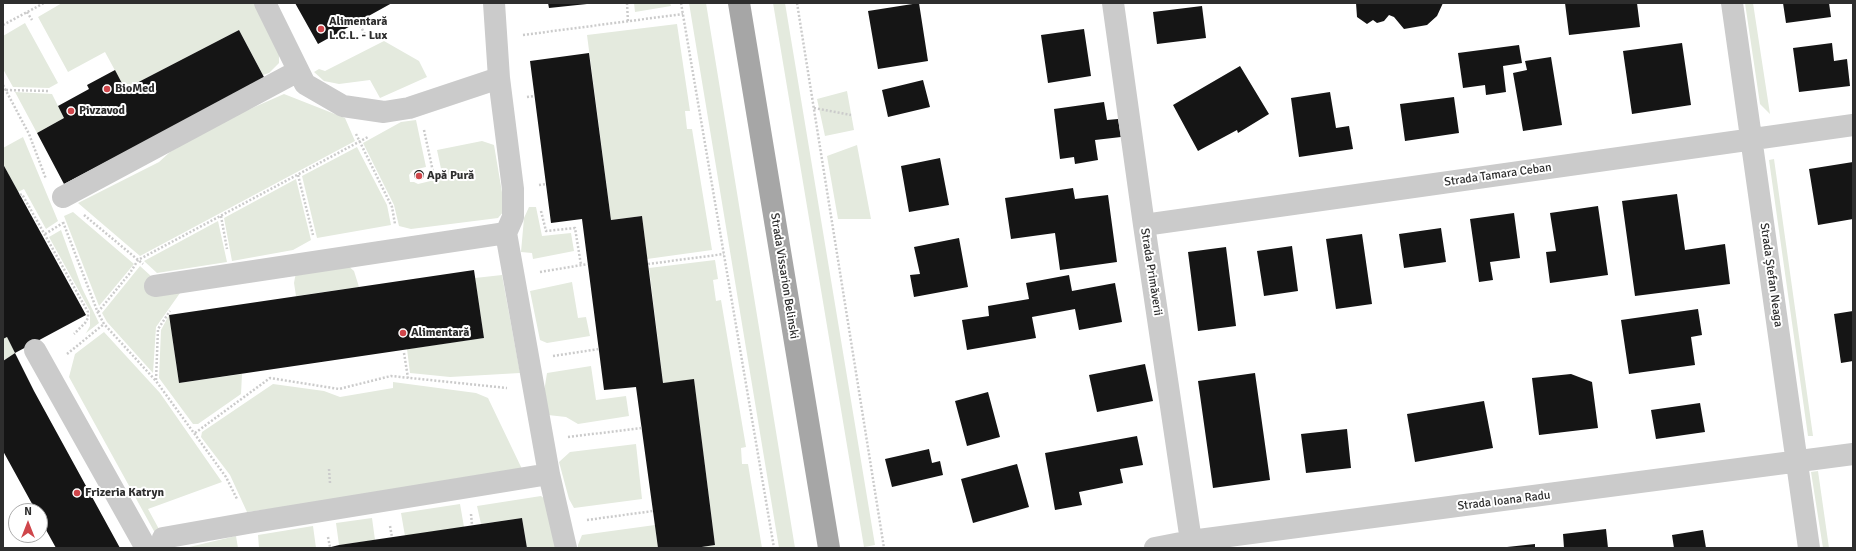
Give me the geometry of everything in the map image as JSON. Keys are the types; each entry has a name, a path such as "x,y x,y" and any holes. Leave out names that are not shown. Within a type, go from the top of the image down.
{"main road":[{"name":"Strada Vissarion Belinski","path":"739,3 829,548"}],"street":[{"path":"265,3 305,84 343,106 384,112 419,104 499,78"},
{"path":"494,3 499,78 513,189 513,217 506,233 549,474 566,548"},
{"name":"Strada Primăverii","path":"1113,3 1191,541"},
{"name":"Strada Ștefan Neaga","path":"1732,3 1809,548"},
{"path":"62,207 298,71"},
{"name":"Strada Tamara Ceban","path":"1144,224 1853,125"},
{"path":"155,286 506,233"},
{"path":"35,350 46,372 154,543 248,522 549,474"},
{"name":"Strada Ioana Radu","path":"1155,548 1191,541 1264,540 1853,454"}],"path":[{"path":"3,25 44,3"},
{"path":"627,3 628,22"},
{"path":"681,3 774,548"},
{"path":"797,3 884,548"},
{"path":"27,12 32,20"},
{"path":"496,38 683,14"},
{"path":"358,22 366,36"},
{"path":"3,85 29,134 48,183 62,207 144,265"},
{"path":"6,90 50,91"},
{"path":"419,104 435,181"},
{"path":"343,106 392,207 396,228"},
{"path":"814,108 851,115"},
{"path":"98,313 130,273 138,260 372,135"},
{"path":"298,175 314,242"},
{"path":"20,195 22,194 45,234 64,272 88,312 88,318 74,334"},
{"path":"513,204 538,203 546,231 575,228 581,265"},
{"path":"62,207 63,223 98,313 104,324 156,381 194,433 226,477 248,522"},
{"path":"221,216 228,256"},
{"path":"45,234 63,223"},
{"path":"648,264 724,254"},
{"path":"514,277 588,264"},
{"path":"156,381 158,329 192,280"},
{"path":"46,372 104,324"},
{"path":"529,359 599,349"},
{"path":"404,353 408,378"},
{"path":"194,433 270,378 339,389 391,376 535,391"},
{"path":"544,440 642,428"},
{"path":"561,524 653,511"}],"shaded area":[{"path":"62,3 256,3 279,51 279,63 269,73 263,75 239,30 125,89 105,52 68,72 38,17"},
{"path":"634,3 670,3 671,6 635,12"},
{"path":"689,3 706,3 795,548 779,548"},
{"path":"773,3 785,3 875,545 864,547"},
{"path":"1745,3 1753,3 1770,114 1760,104"},
{"path":"25,23 58,83 49,88 13,87 3,69 3,36"},
{"path":"677,24 690,111 685,111 687,129 692,129 712,250 647,259 642,216 611,220 587,35"},
{"path":"384,41 419,61 427,77 380,98 370,80 339,84 324,81 314,72 319,69 325,71"},
{"path":"847,91 854,130 825,136 817,99"},
{"path":"15,92 52,94 64,118 37,133"},
{"path":"284,94 345,118 355,141 140,256 78,203 159,162 170,152 225,120"},
{"path":"416,120 426,167 413,170 409,175 410,182 418,184 443,178 437,150 482,141 494,145 505,210 498,218 411,229 399,226 394,205 363,143 401,122"},
{"path":"23,137 58,221 46,229 24,189 18,192 3,164 3,148"},
{"path":"857,145 871,219 838,219 827,156"},
{"path":"357,147 387,205 391,225 317,238 302,176"},
{"path":"1774,159 1813,436 1808,436 1769,160"},
{"path":"296,179 311,240 293,250 232,261 224,218"},
{"path":"529,207 536,207 542,236 571,233 574,251 533,259 532,253 521,252 524,218"},
{"path":"73,212 134,264 99,306 64,216"},
{"path":"218,221 227,262 157,273 144,261"},
{"path":"61,230 82,288 99,323 86,333 90,326 90,311 49,237"},
{"path":"715,260 718,279 713,280 716,301 721,300 746,447 741,448 742,464 748,464 762,548 695,548 715,545 694,380 663,383 649,268"},
{"path":"346,264 354,271 359,287 296,296 294,283 296,272"},
{"path":"140,266 152,277 180,293 156,327 153,373 107,322 102,313"},
{"path":"502,275 520,373 450,377 410,373 407,349 484,338 475,278"},
{"path":"572,282 578,318 586,317 590,336 547,343 540,340 530,291"},
{"path":"169,315 179,383 242,374 241,394 198,424 193,424 159,378 161,330"},
{"path":"104,332 160,393 222,482 148,509 166,542 160,542 69,377 75,354"},
{"path":"7,337 15,353 3,361 3,339"},
{"path":"591,366 596,400 626,396 629,416 578,424 566,417 548,415 544,392 547,373"},
{"path":"393,382 476,393 488,398 522,469 344,499 247,512 230,475 201,437 202,432 273,384 324,391 340,397 393,388"},
{"path":"636,444 642,499 574,508 569,499 559,462 570,452"},
{"path":"1818,471 1829,548 1823,548 1811,472"},
{"path":"541,496 546,500 558,548 527,548 522,518 481,524 477,506"},
{"path":"460,504 464,527 405,536 401,513"},
{"path":"372,518 375,540 339,545 336,523"},
{"path":"655,525 658,548 578,548 582,535"},
{"path":"313,526 316,548 259,548 258,535"},
{"path":"236,536 238,548 185,548"}],"building":[{"path":"295,3 392,3 318,44"},
{"path":"548,3 587,3 587,4 549,8"},
{"path":"919,3 928,61 878,69 868,11"},
{"path":"1356,3 1443,3 1437,16 1427,25 1404,29 1394,17 1389,15 1384,21 1377,23 1373,20 1367,24 1357,17"},
{"path":"1565,3 1637,3 1640,27 1569,35"},
{"path":"1783,3 1829,3 1831,17 1786,23"},
{"path":"1202,6 1206,38 1157,44 1153,12"},
{"path":"1084,29 1091,76 1048,83 1041,35"},
{"path":"239,30 265,79 64,184 37,133 64,118 58,106 89,89 87,85 115,70 125,89"},
{"path":"1682,43 1691,105 1632,114 1623,51"},
{"path":"1832,43 1834,61 1847,59 1850,86 1799,92 1793,48"},
{"path":"1519,45 1522,63 1503,66 1506,92 1486,95 1485,85 1463,88 1458,53"},
{"path":"589,53 611,220 642,216 663,383 694,379 715,545 695,548 658,548 636,387 604,390 582,219 551,223 530,61"},
{"path":"1551,57 1562,125 1523,131 1513,73 1527,70 1525,61"},
{"path":"1240,66 1269,114 1238,133 1237,130 1198,151 1173,105"},
{"path":"923,80 930,107 888,117 882,90"},
{"path":"1330,92 1336,128 1349,126 1353,149 1299,157 1291,98"},
{"path":"1454,97 1459,133 1405,141 1400,104"},
{"path":"1104,102 1107,120 1118,119 1121,137 1095,140 1098,160 1075,164 1074,157 1060,159 1054,109"},
{"path":"940,158 949,205 909,212 901,166"},
{"path":"1853,162 1853,219 1818,225 1809,169"},
{"path":"3,164 86,315 15,353 7,337 3,339"},
{"path":"419,170 424,175 419,180 414,175"},
{"path":"1073,188 1075,199 1108,195 1117,262 1060,270 1055,233 1011,239 1005,198"},
{"path":"1677,194 1685,250 1725,244 1730,284 1635,296 1622,201"},
{"path":"1598,206 1608,275 1550,283 1546,252 1556,251 1550,213"},
{"path":"1514,213 1520,258 1490,262 1493,280 1479,282 1470,219"},
{"path":"1441,228 1446,262 1404,268 1399,234"},
{"path":"1362,234 1372,304 1336,309 1326,239"},
{"path":"959,238 968,287 914,297 910,275 920,274 914,247"},
{"path":"1292,246 1298,291 1264,296 1257,251"},
{"path":"1226,247 1236,326 1198,331 1188,252"},
{"path":"474,270 484,338 179,383 169,315"},
{"path":"1069,275 1072,291 1115,283 1122,322 1079,330 1075,309 1032,317 1036,338 967,350 962,320 989,316 988,306 1029,299 1026,283"},
{"path":"1698,309 1702,335 1691,337 1695,365 1629,374 1621,320"},
{"path":"1853,311 1853,361 1841,363 1834,314"},
{"path":"15,353 34,391 120,548 56,548 48,534 48,503 32,503 3,451 3,361"},
{"path":"1145,364 1153,401 1097,412 1089,375"},
{"path":"1255,373 1270,480 1213,488 1198,381"},
{"path":"1571,374 1592,382 1598,428 1539,435 1532,378"},
{"path":"988,392 1000,437 967,446 955,401"},
{"path":"1484,401 1493,448 1415,462 1407,414"},
{"path":"1700,403 1705,432 1656,439 1651,410"},
{"path":"1347,429 1351,468 1306,473 1301,434"},
{"path":"1137,436 1143,465 1120,469 1123,483 1079,492 1082,505 1055,510 1045,453"},
{"path":"929,449 932,463 940,461 943,475 892,487 885,459"},
{"path":"1017,464 1029,507 973,523 961,479"},
{"path":"522,518 527,548 327,548 339,545"},
{"path":"1606,529 1608,548 1564,548 1563,534"},
{"path":"1703,530 1706,548 1674,548 1672,535"},
{"path":"1535,544 1535,548 1507,548 1507,547"}],"place":[{"name":"Alimentară L.C.L. - Lux","path":"321,29"},
{"name":"BioMed","path":"107,89"},
{"name":"Pivzavod","path":"71,111"},
{"name":"Apă Pură","path":"419,176"},
{"name":"Alimentară","path":"403,333"},
{"name":"Frizeria Katryn","path":"77,493"}]}
